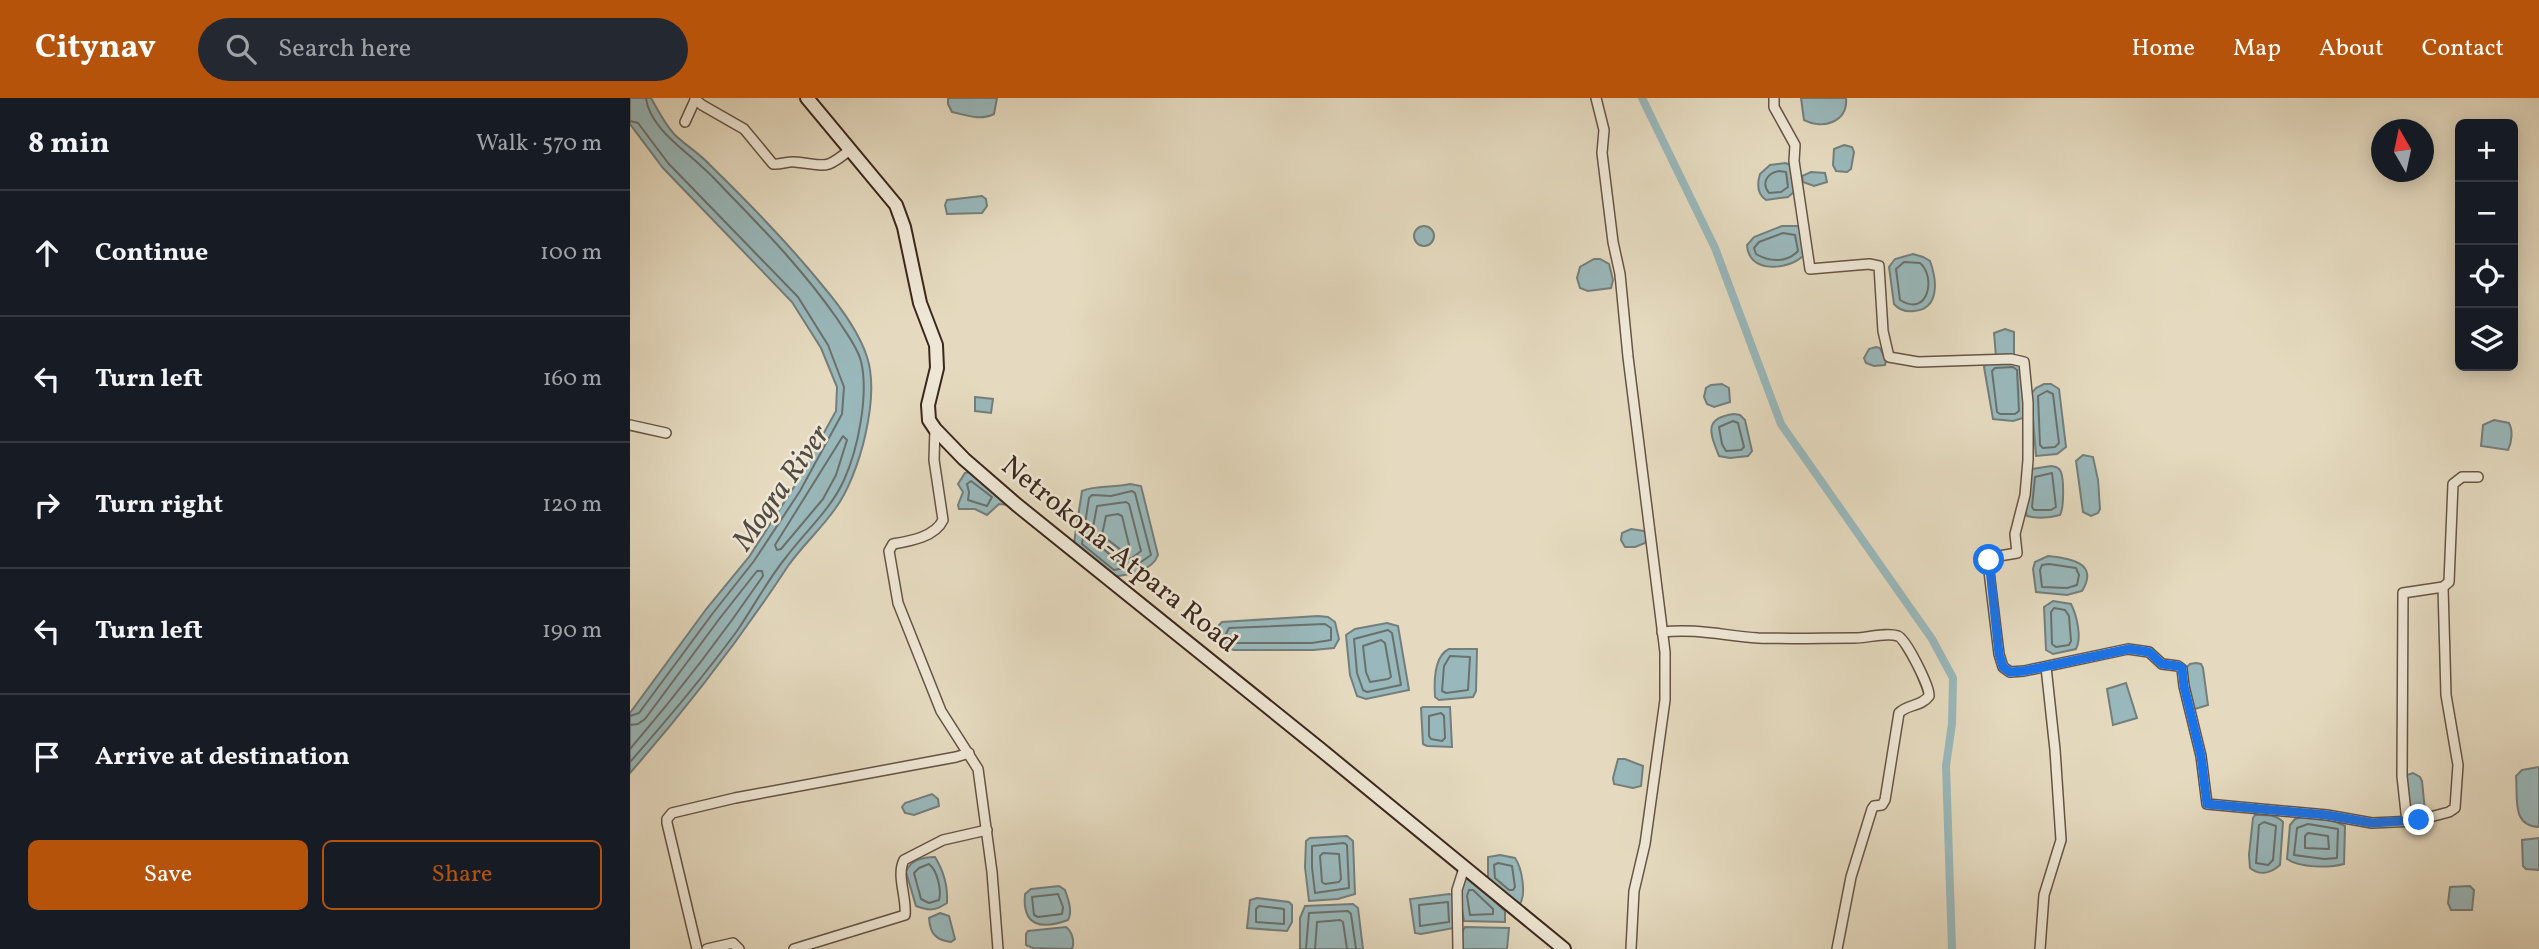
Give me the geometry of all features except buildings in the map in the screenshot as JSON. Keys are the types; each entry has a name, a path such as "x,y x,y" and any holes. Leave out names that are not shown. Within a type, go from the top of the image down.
{"street":[{"path":"807,98 896,205 902,219 920,303 933,335 937,368 928,405 929,420 935,429 934,460 943,520 939,528 893,544 889,551 898,603 941,711 978,769 987,830 998,949"},
{"path":"1596,98 1604,130 1602,153 1613,242 1620,274 1629,369 1665,652 1665,700 1645,844 1634,891 1631,949"},
{"path":"1774,98 1774,107 1795,145 1794,161 1810,268 1869,264 1879,266 1883,331 1889,357 1918,362 2011,359 2024,362 2028,404 2028,460 2025,495 2015,534 2017,551 2014,554 1993,557 1988,563 1999,654 2003,667 2010,672 2129,649 2149,652 2166,666 2180,667 2196,731 2207,804 2327,815 2372,823 2407,822 2449,813 2455,808 2458,792 2458,765 2446,695 2443,587"},
{"path":"685,122 696,99 744,129 773,164 796,162 815,166 828,165 851,149"},
{"path":"630,425 666,433"},
{"name":"Netrokona-Atpara Road","path":"935,429 964,459 1017,505 1321,749 1564,949"},
{"path":"2407,822 2402,776 2403,593 2443,587 2449,582 2454,484 2462,477 2478,477"},
{"path":"1662,632 1694,629 1757,638 1868,639 1897,636 1902,639 1921,670 1927,684 1928,696 1925,701 1899,713 1885,800 1883,804 1872,809 1851,877 1838,949"},
{"path":"2040,949 2044,895 2061,840 2046,667"},
{"path":"697,949 667,823 672,813 735,798 969,753"},
{"path":"794,949 905,915 901,868 904,860 943,840 987,830"},
{"path":"1458,949 1458,890 1464,868"},
{"path":"707,949 733,943 739,949"}],"water":[{"path":"630,98 651,98 674,134 706,161 754,209 828,293 859,338 867,357 871,393 860,457 835,509 793,559 713,672 630,773 630,713 707,608 749,557 794,487 836,411 837,387 821,348 792,302 663,168 630,124"},
{"path":"948,98 997,98 994,114 978,117 952,112"},
{"path":"1801,98 1846,98 1846,106 1839,118 1833,122 1811,123 1804,120"},
{"path":"1844,145 1852,147 1854,152 1851,169 1847,172 1836,171 1833,165 1834,149"},
{"path":"1770,165 1791,165 1795,191 1788,197 1766,200 1758,188 1760,174"},
{"path":"1811,172 1825,173 1827,182 1814,186 1803,182 1802,176"},
{"path":"982,196 986,199 987,206 982,213 947,214 947,200"},
{"path":"1424,226 1431,229 1434,236 1431,243 1424,246 1417,243 1414,236 1417,229"},
{"path":"1782,226 1797,226 1801,229 1803,256 1788,265 1779,266 1769,267 1754,261 1747,245 1754,237"},
{"path":"1913,254 1930,261 1935,285 1928,305 1922,309 1908,311 1894,304 1889,267 1895,259"},
{"path":"1594,259 1609,264 1613,280 1611,288 1588,291 1580,288 1577,278 1580,267"},
{"path":"2005,329 2014,332 2014,355 1996,356 1994,333"},
{"path":"1880,348 1885,365 1874,366 1866,363 1864,358 1869,349"},
{"path":"1988,362 2023,362 2026,417 2013,421 1993,419 1984,367"},
{"path":"1722,384 1729,388 1730,402 1714,407 1707,404 1704,397 1706,388"},
{"path":"2044,384 2051,384 2059,389 2066,447 2057,454 2036,456 2031,394"},
{"path":"975,397 993,399 991,413 975,411"},
{"path":"1734,414 1745,420 1752,451 1748,456 1719,456 1713,440 1713,423 1724,416"},
{"path":"2494,420 2509,423 2512,436 2508,450 2481,446 2483,425"},
{"path":"2083,455 2093,457 2098,480 2100,509 2091,516 2083,512 2076,461"},
{"path":"2051,466 2058,468 2062,476 2063,500 2060,515 2044,518 2027,516 2025,509 2029,472 2032,469"},
{"path":"970,472 1008,505 999,504 987,515 975,509 959,509 963,492 958,484 965,473"},
{"path":"1130,484 1141,486 1158,555 1145,569 1111,577 1076,549 1074,543 1082,491"},
{"path":"1631,529 1644,531 1647,537 1645,543 1625,547 1621,540 1622,533"},
{"path":"2048,556 2072,560 2084,568 2087,581 2082,591 2067,595 2036,592 2033,569 2035,562"},
{"path":"2053,601 2071,604 2078,627 2076,649 2053,654 2046,650 2044,607"},
{"path":"1328,617 1335,622 1339,639 1334,648 1234,650 1225,647 1219,638 1219,625 1222,622"},
{"path":"1387,623 1398,626 1409,690 1366,699 1357,696 1350,675 1346,635 1355,629"},
{"path":"1449,649 1477,649 1476,691 1473,697 1439,700 1435,697 1438,663 1440,657"},
{"path":"2196,663 2203,668 2208,705 2195,709 2191,707 2185,669"},
{"path":"2126,683 2137,718 2113,725 2107,689"},
{"path":"1423,707 1450,707 1452,747 1423,744"},
{"path":"1618,759 1643,766 1641,786 1633,788 1614,784"},
{"path":"2539,767 2539,827 2524,822 2520,816 2516,776 2522,770"},
{"path":"2413,773 2422,781 2425,811 2422,817 2409,817 2406,781 2407,775"},
{"path":"932,794 938,799 939,806 914,815 905,813 902,807 905,803"},
{"path":"2255,815 2274,816 2283,822 2280,865 2265,872 2250,868 2249,855"},
{"path":"2302,817 2332,820 2345,826 2344,864 2315,866 2287,859 2290,825 2295,819"},
{"path":"1347,836 1353,841 1355,894 1338,899 1309,901 1305,867 1306,841 1310,838"},
{"path":"2539,838 2539,870 2526,869 2523,866 2522,840"},
{"path":"1500,855 1515,858 1518,863 1523,889 1519,905 1488,879 1488,857"},
{"path":"935,857 944,879 947,903 935,909 925,909 916,906 906,872 914,862"},
{"path":"1464,877 1470,878 1505,911 1505,922 1464,921 1460,897"},
{"path":"1059,886 1065,890 1069,901 1068,920 1049,925 1035,923 1027,913 1025,894 1031,889"},
{"path":"2470,886 2474,890 2472,910 2451,910 2448,903 2450,887"},
{"path":"1454,895 1454,928 1415,933 1410,899"},
{"path":"1257,898 1289,902 1292,905 1292,922 1287,931 1247,928 1250,900"},
{"path":"1353,904 1358,908 1363,949 1300,949 1300,918 1305,906"},
{"path":"940,913 949,916 955,939 951,942 941,940 932,932 929,918"},
{"path":"1066,927 1072,937 1072,949 1033,948 1026,945 1028,931"},
{"path":"1465,927 1509,928 1507,949 1461,949 1461,934"}],"waterway":[{"path":"1642,98 1715,248 1781,424 1932,639 1953,678 1952,724 1946,766 1952,949"}],"route":[{"path":"1989,560 1999,654 2003,667 2010,672 2129,649 2149,652 2166,666 2182,668 2201,756 2207,804 2327,815 2372,823 2419,820"}],"water label":[{"name":"Mogra River","path":"782,488"}]}
